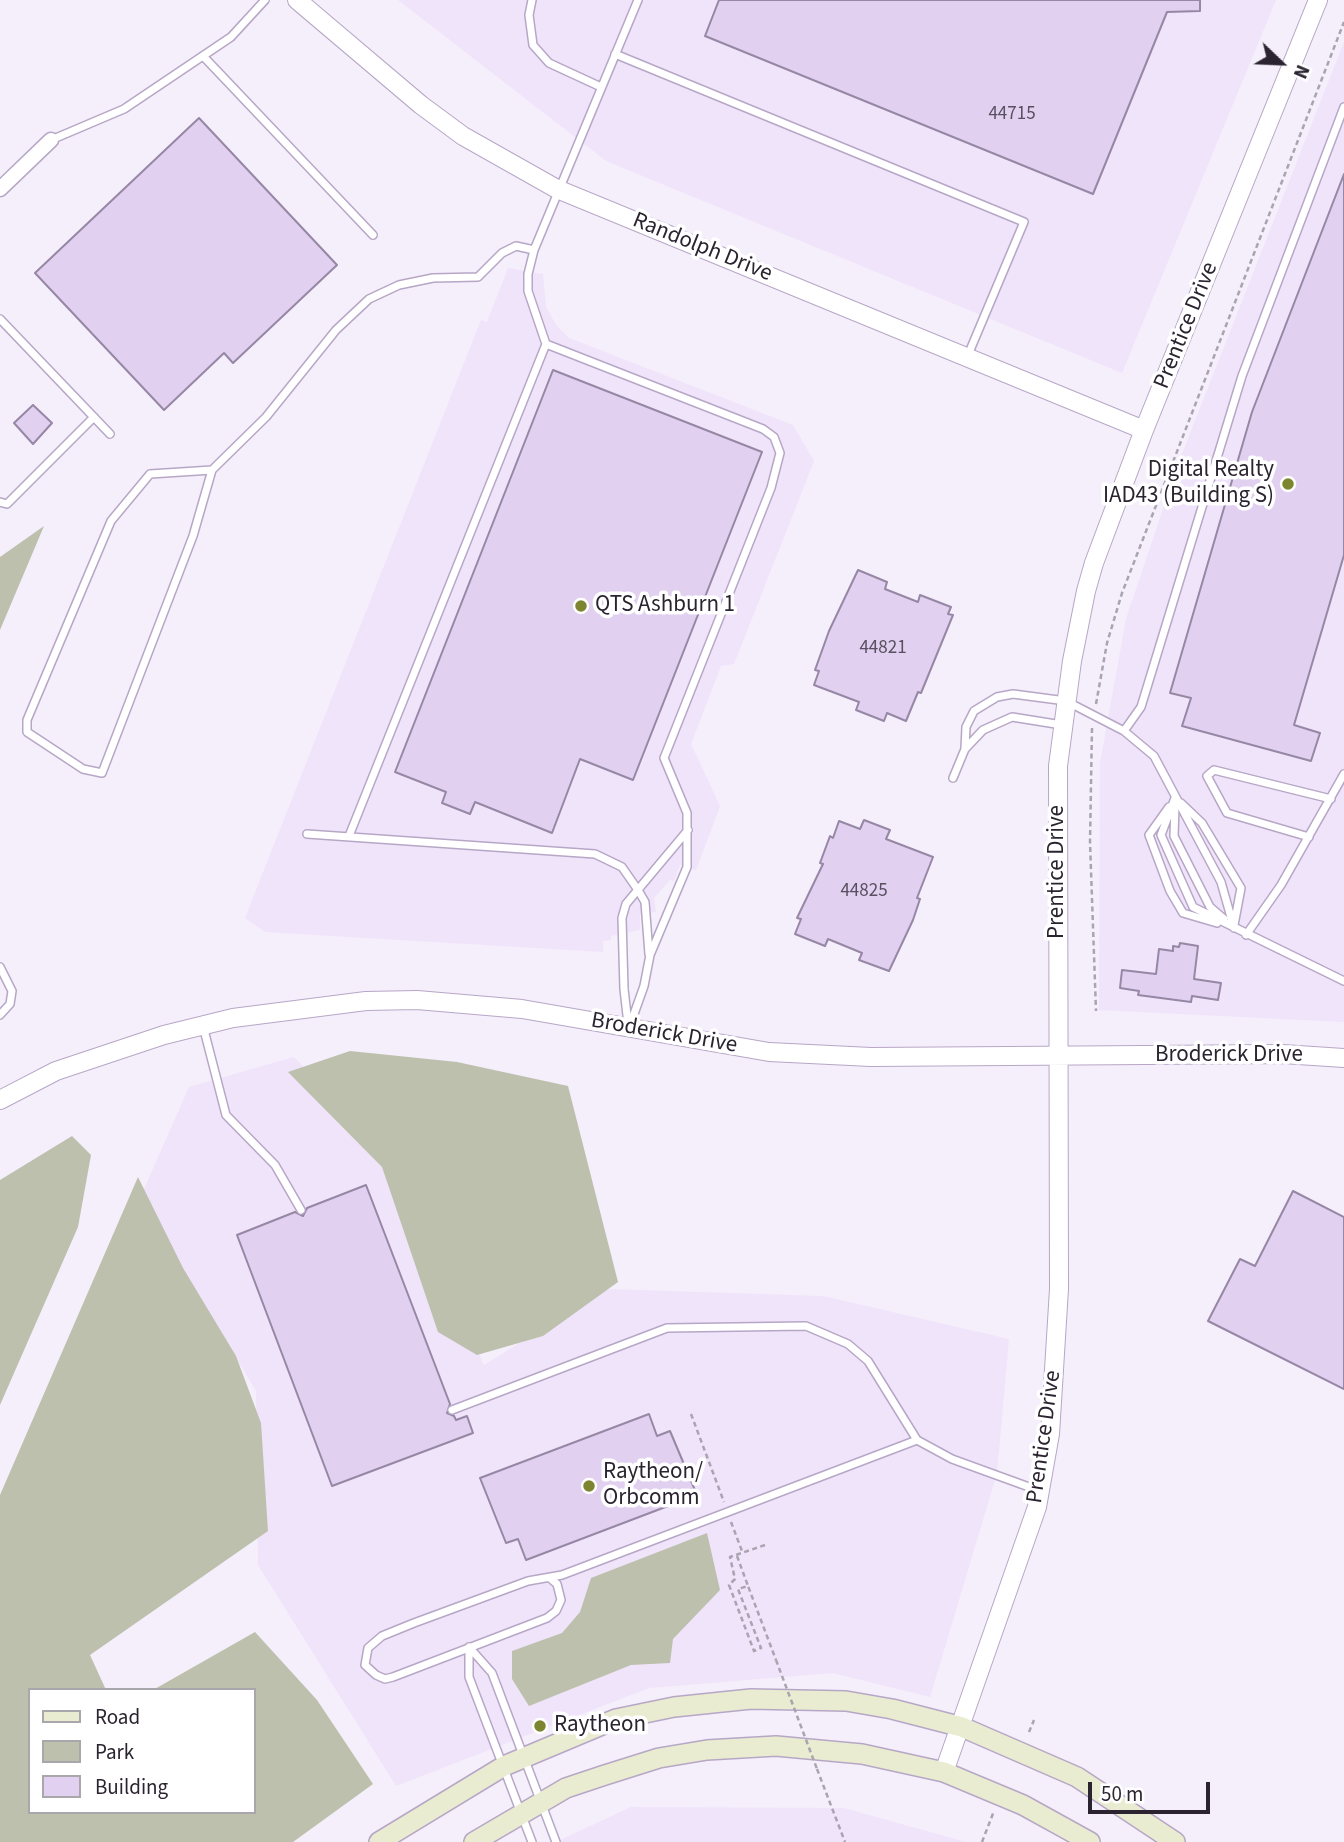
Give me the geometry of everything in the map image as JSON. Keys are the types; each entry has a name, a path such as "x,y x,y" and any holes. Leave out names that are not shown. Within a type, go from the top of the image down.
{"main road":[{"path":"379,1842 504,1766 616,1719 713,1701 846,1701 892,1709 962,1727 1077,1777 1175,1842"},
{"path":"474,1842 566,1788 659,1758 734,1747 821,1748 902,1761 944,1772 1023,1805 1090,1842"}],"street":[{"name":"Randolph Drive","path":"297,0 463,136 557,189 1144,430"},
{"name":"Prentice Drive","path":"944,1772 962,1727 1040,1492 1052,1411 1058,1320 1058,766 1066,701 1094,563 1144,430 1318,0"},
{"path":"0,189 51,140"},
{"name":"Broderick Drive","path":"0,1100 56,1071 118,1049 203,1026 304,1008 416,1000 522,1009 769,1052 871,1057 1283,1054 1344,1059"}],"lane":[{"path":"51,140 124,109 231,37 265,0"},
{"path":"532,0 529,15 533,45 549,63 601,87"},
{"path":"349,836 546,344 528,291 534,250 557,189 638,0"},
{"path":"615,54 1024,222 967,357"},
{"path":"203,56 373,235"},
{"path":"1124,731 1141,707 1242,376 1344,107"},
{"path":"212,470 150,474 111,522 27,720 27,732 83,769 102,773 178,575 212,470 266,418 336,330 369,299 399,285 433,278 478,277 502,253 516,246 534,250"},
{"path":"0,319 110,434"},
{"path":"546,344 763,429 774,437 780,453 775,478 664,758 688,813 687,867 650,955 644,986 629,1028"},
{"path":"0,502 7,504 94,417"},
{"path":"953,778 965,749 966,727 974,711 986,702 1013,694 1066,701 1124,731 1154,756 1222,882 1234,928"},
{"path":"965,749 983,730 1012,717 1062,725"},
{"path":"1310,837 1227,813 1207,776 1214,770 1331,799"},
{"path":"1246,935 1310,837 1344,774"},
{"path":"1175,798 1174,836 1210,907 1234,928"},
{"path":"1175,798 1202,823 1241,888 1234,928"},
{"path":"1175,798 1161,835 1180,884 1193,907 1344,981"},
{"path":"1175,798 1149,835 1170,891 1183,913 1234,928"},
{"path":"629,1028 624,989 622,918 626,904 688,830"},
{"path":"307,834 595,854 622,867 645,902 650,955"},
{"path":"0,967 12,991 10,1004 0,1016"},
{"path":"203,1026 226,1115 275,1166 301,1210"},
{"path":"452,1410 667,1328 806,1326 848,1344 868,1361 917,1440 952,1459 1040,1492"},
{"path":"551,1579 559,1590 561,1600 556,1611 536,1623 385,1679 365,1665 368,1647 382,1636 528,1581 551,1579 917,1440"},
{"path":"469,1647 492,1673 556,1842"},
{"path":"469,1647 469,1677 532,1842"}],"path":[{"path":"1096,1012 1090,842 1094,716 1107,643 1122,593 1236,292 1344,22"},
{"path":"691,1414 743,1553"},
{"path":"748,1586 738,1589 761,1648 754,1651 729,1584 735,1579 730,1557 765,1545"},
{"path":"736,1555 845,1842"},
{"path":"1029,1732 1034,1720"},
{"path":"982,1842 996,1805"}],"shaded area":[{"path":"398,0 1276,0 1122,373 606,161"},
{"path":"1344,42 1344,1022 1099,1010 1100,763 1126,619 1178,464"},
{"path":"508,268 543,274 546,307 556,325 569,338 793,425 814,461 734,664 721,666 691,744 720,806 696,870 680,865 674,881 670,880 654,898 656,912 640,914 640,930 611,936 611,940 603,941 603,952 265,932 245,918 481,320 487,322"},
{"path":"294,1057 389,1154 484,1365 607,1289 823,1296 1009,1339 997,1473 930,1697 833,1673 649,1688 396,1786 258,1565 256,1391 140,1198 189,1087"},
{"path":"631,1807 844,1808 966,1842 556,1842"}],"green space":[{"path":"44,526 0,630 0,557"},
{"path":"350,1051 457,1062 568,1086 618,1282 543,1336 477,1355 438,1332 382,1167 288,1072"},
{"path":"72,1136 91,1155 78,1227 0,1405 0,1180"},
{"path":"138,1177 183,1268 236,1356 261,1423 268,1531 90,1655 105,1688 28,1688 28,1814 256,1814 256,1688 157,1688 255,1632 317,1700 373,1784 293,1842 0,1842 0,1495"},
{"path":"707,1533 720,1590 673,1639 670,1663 631,1665 529,1706 512,1679 512,1651 562,1633 580,1612 591,1578"}],"building":[{"path":"719,0 1200,0 1200,11 1167,12 1093,194 705,36"},
{"path":"199,118 337,265 233,363 224,353 164,410 35,273"},
{"name":"Digital Realty IAD43 (Building S)","path":"1344,174 1344,555 1294,725 1320,733 1311,761 1182,726 1191,698 1170,693 1252,412"},
{"name":"QTS Ashburn 1","path":"553,370 762,452 633,780 580,759 552,833 475,802 470,814 442,803 446,792 395,772"},
{"path":"33,405 52,423 33,444 14,423"},
{"path":"858,570 887,582 885,589 918,602 920,595 951,607 948,614 953,615 921,693 918,692 906,721 887,713 884,721 856,710 859,702 814,685 819,671 815,670 829,631"},
{"path":"864,820 890,830 886,839 933,857 917,898 920,899 913,920 889,971 859,960 862,953 828,939 825,946 795,934 801,919 797,918 823,864 820,863 830,836 833,838 839,821 860,829"},
{"path":"1180,943 1198,946 1194,979 1221,983 1218,1000 1192,996 1191,1002 1138,995 1139,991 1120,988 1122,970 1156,974 1159,949 1173,951 1173,946 1179,947"},
{"path":"366,1185 450,1404 447,1413 456,1420 467,1416 473,1433 332,1486 237,1235 295,1212 303,1216 307,1208"},
{"path":"1293,1191 1344,1217 1344,1389 1208,1321 1240,1259 1255,1266"},
{"name":"Raytheon/ Orbcomm","path":"649,1414 657,1436 670,1431 697,1495 526,1560 518,1539 506,1543 480,1478"}],"place":[{"name":"Digital Realty IAD43 (Building S)","path":"1288,484"},
{"name":"QTS Ashburn 1","path":"581,606"},
{"name":"Raytheon/ Orbcomm","path":"589,1486"},
{"name":"Raytheon","path":"540,1726"}]}
